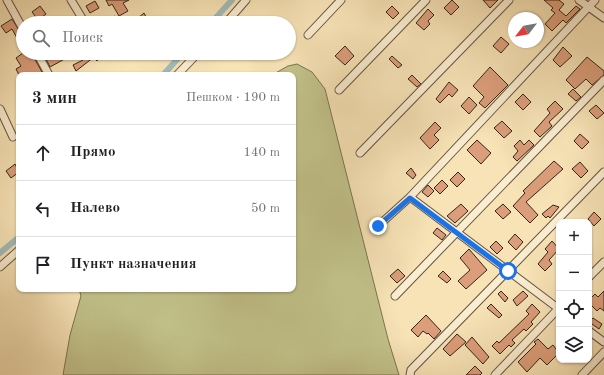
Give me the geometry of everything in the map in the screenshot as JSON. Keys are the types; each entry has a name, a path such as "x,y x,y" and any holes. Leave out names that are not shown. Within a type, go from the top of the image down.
{"street":[{"path":"7,0 16,16"},
{"path":"71,0 81,16"},
{"path":"232,16 246,0"},
{"path":"308,35 341,0"},
{"path":"339,90 426,0"},
{"path":"360,154 509,0"},
{"path":"579,0 604,18"},
{"path":"378,226 410,198 595,0"},
{"path":"41,60 47,72"},
{"path":"180,72 191,60"},
{"path":"395,296 604,80"},
{"path":"0,109 13,137"},
{"path":"410,375 411,370 604,172"},
{"path":"410,198 556,306"},
{"path":"0,267 16,253"},
{"path":"592,274 604,262"},
{"path":"495,375 556,311"},
{"path":"592,333 604,342"},
{"path":"582,375 604,352"}],"green space":[{"path":"297,64 312,72 325,89 388,339 399,375 63,375 70,335 81,296 80,292 296,292 296,72 277,72 288,66"}],"building":[{"path":"106,0 129,0 123,3 128,11 119,16 112,4 109,6"},
{"path":"452,0 459,7 451,15 444,8"},
{"path":"483,0 498,0 490,8"},
{"path":"544,0 559,0 564,4 559,10 566,16 576,6 580,9 566,23 563,20 552,31 545,24 555,13 551,10 553,8"},
{"path":"95,1 99,8 90,13 86,6"},
{"path":"40,6 46,14 43,16 35,16 32,12"},
{"path":"392,6 399,13 393,19 386,12"},
{"path":"428,9 434,15 428,21 430,24 424,30 416,23"},
{"path":"12,19 16,25 16,36 12,29 6,33 1,26"},
{"path":"501,37 508,43 501,53 493,46"},
{"path":"345,46 354,56 345,65 335,56"},
{"path":"563,47 572,56 560,67 553,60"},
{"path":"392,56 402,65 398,68 389,59"},
{"path":"587,57 604,71 604,75 592,85 586,79 575,89 566,80"},
{"path":"17,60 35,60 42,72 18,72 16,69 21,66"},
{"path":"46,60 63,60 50,67"},
{"path":"83,60 90,60 76,71 73,65"},
{"path":"490,67 508,85 485,108 479,103 484,97 473,86"},
{"path":"412,75 421,84 417,87 408,79"},
{"path":"449,82 458,90 452,97 449,94 440,103 436,99"},
{"path":"573,89 581,97 576,101 568,94"},
{"path":"523,94 531,102 523,110 515,102"},
{"path":"469,97 477,105 469,114 461,106"},
{"path":"555,101 563,109 549,122 552,126 540,137 534,131 550,113 547,109"},
{"path":"596,105 604,113 597,119 589,111"},
{"path":"502,121 512,131 504,138 494,128"},
{"path":"435,122 441,128 434,135 439,140 430,149 420,138"},
{"path":"580,134 589,142 582,149 574,141"},
{"path":"477,140 491,153 481,164 467,150"},
{"path":"520,140 524,145 529,140 534,145 517,161 513,157 518,151 514,146"},
{"path":"554,161 563,169 526,202 538,215 530,223 513,206 525,193 523,191"},
{"path":"580,162 588,171 581,178 572,169"},
{"path":"15,164 16,174 11,178 6,171"},
{"path":"411,168 416,175 413,179 406,173"},
{"path":"458,172 465,179 457,187 450,180"},
{"path":"442,180 448,186 440,194 434,188"},
{"path":"428,185 434,191 428,197 422,192"},
{"path":"461,204 468,211 455,223 447,216"},
{"path":"503,204 511,212 503,219 495,211"},
{"path":"553,205 559,207 550,218 548,216 546,218 542,214"},
{"path":"594,212 601,219 594,226 592,224 592,219 588,219"},
{"path":"437,228 446,235 442,240 433,233"},
{"path":"515,234 523,242 516,250 508,242"},
{"path":"496,241 503,248 497,254 490,247"},
{"path":"552,241 556,246 556,252 549,260 552,264 545,271 538,264 548,252 545,249"},
{"path":"469,249 487,270 466,289 458,281 470,270 460,258"},
{"path":"398,269 405,276 397,283 390,276"},
{"path":"443,271 451,279 447,283 438,276"},
{"path":"501,291 508,298 505,302 498,294"},
{"path":"523,291 528,296 517,306 513,300"},
{"path":"604,291 604,311 600,308 597,311 592,306 592,297 595,294 598,297"},
{"path":"491,304 502,315 499,318 487,308"},
{"path":"532,304 540,312 531,322 533,324 526,331 524,329 512,340 515,343 511,347 509,345 500,354 492,346 497,341 499,343 529,314 526,311"},
{"path":"426,315 441,331 434,339 428,333 427,334 423,331 418,337 411,330"},
{"path":"593,318 602,324 599,329 592,324"},
{"path":"457,334 466,342 450,356 443,349"},
{"path":"472,337 489,357 483,364 465,345"},
{"path":"538,339 548,349 553,345 556,349 556,356 547,365 540,358 527,372 518,362 536,344 534,342"},
{"path":"475,366 482,373 480,375 466,375"}],"waterway":[{"path":"217,16 232,0"},
{"path":"166,72 177,60"},
{"path":"0,253 16,240"}],"route":[{"path":"378,226 410,198 508,271"}]}
